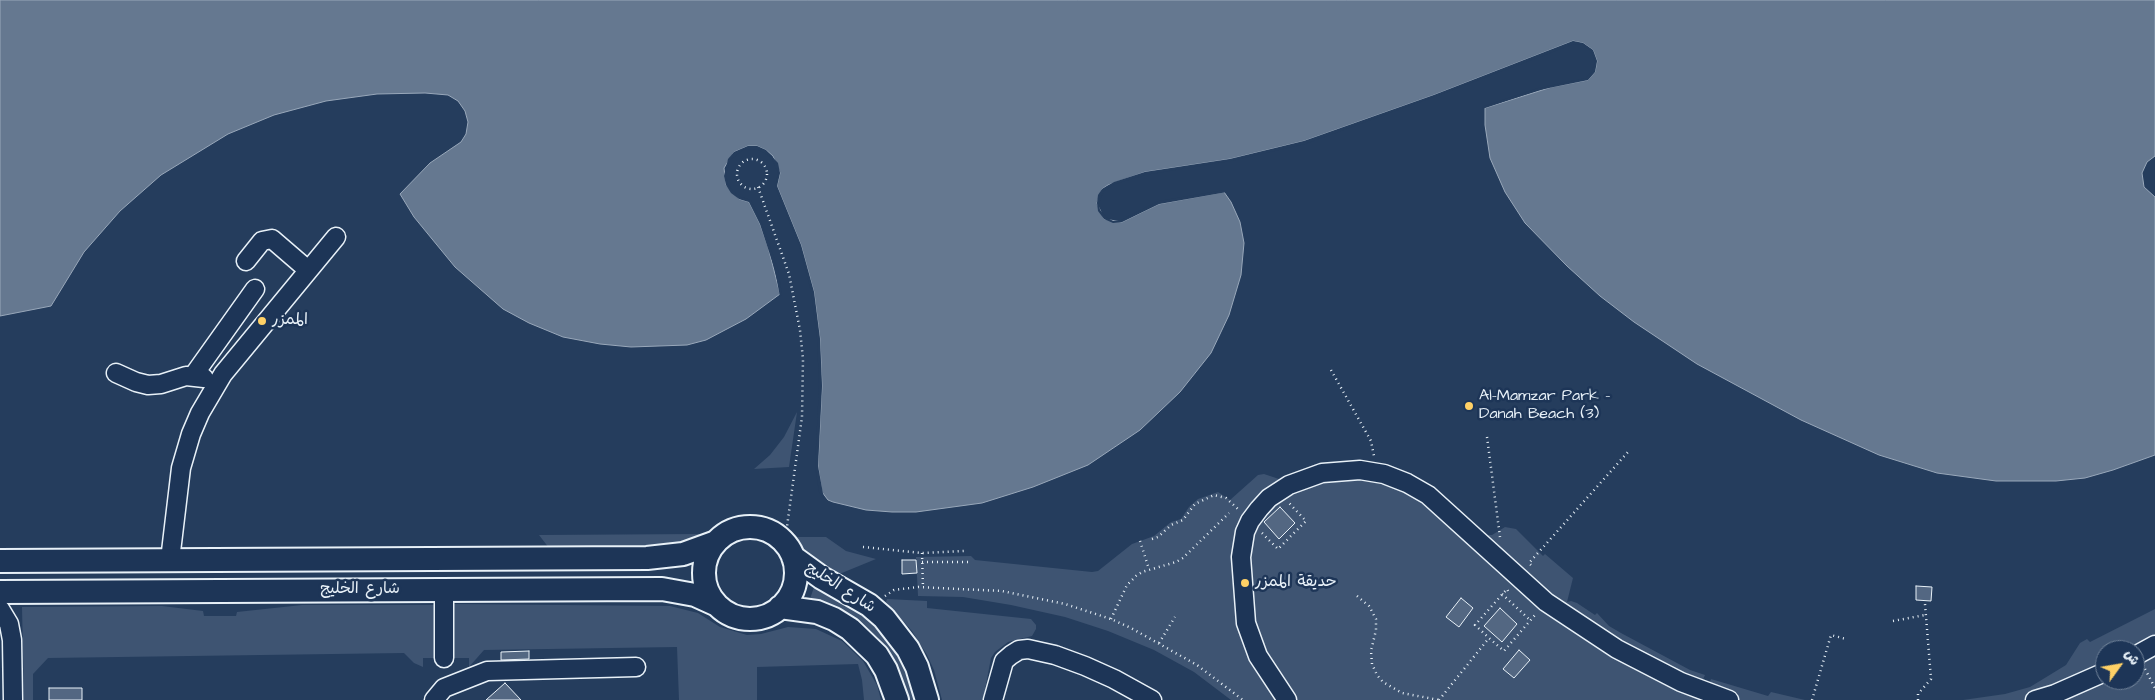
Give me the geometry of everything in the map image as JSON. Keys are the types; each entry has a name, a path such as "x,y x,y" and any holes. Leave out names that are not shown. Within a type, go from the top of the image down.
{"main road":[{"path":"738,528 764,529 775,535 789,550 795,579 792,590 780,608 760,618 748,619 737,617 717,605 705,585 704,573 707,556 716,542 726,533 738,528"},
{"name":"شارع الخليج","path":"0,561 647,558 683,554 716,542"},
{"name":"شارع الخليج","path":"789,550 822,578 869,605 884,618 908,649 917,667 927,700"},
{"name":"شارع الخليج","path":"0,592 662,589 695,595 717,605"},
{"name":"شارع الخليج","path":"780,608 817,612 834,619 864,640 886,670 897,700"}],"street":[{"path":"170,560 177,485 185,451 200,413 238,354 336,237"},
{"path":"246,261 262,241 272,239 308,270"},
{"path":"193,376 255,289"},
{"path":"116,373 148,385 193,376 217,384"},
{"path":"1287,700 1258,656 1246,623 1241,557 1246,532 1250,521 1269,498 1289,485 1322,472 1335,470 1374,472 1407,482 1428,495 1546,602 1648,667 1707,693 1729,700"},
{"path":"441,696 444,663 444,590"},
{"path":"0,608 9,624 12,640 13,700"},
{"path":"993,700 1004,661 1011,654 1019,650 1028,649 1055,655 1085,666 1152,700"},
{"path":"441,696 487,671 636,667"},
{"path":"2035,700 2095,676"}],"path":[{"path":"746,160 758,160 766,168 766,179 758,187 747,188 739,180 738,168 746,160"},
{"path":"758,187 789,274 800,330 803,359 802,417 789,550"},
{"path":"1331,370 1371,442 1374,472"},
{"path":"1487,437 1503,563"},
{"path":"1546,602 1504,651 1475,625 1507,589 1511,594 1523,581 1534,568 1529,563 1628,452"},
{"path":"1111,618 1131,580 1149,569 1176,562 1183,558 1229,513"},
{"path":"1140,541 1149,569"},
{"path":"863,547 922,553 965,551"},
{"path":"922,553 923,588"},
{"path":"922,562 968,562"},
{"path":"869,605 879,602 894,590 923,588 1002,591 1049,600 1111,618 1197,665 1243,700"},
{"path":"1502,594 1530,620"},
{"path":"1356,596 1368,606 1376,619 1376,630 1371,652 1372,664 1377,675 1392,689 1402,693 1439,700 1489,638"},
{"path":"1918,700 1918,694 1931,679 1925,604"},
{"path":"1893,621 1925,615"},
{"path":"1159,643 1174,617"},
{"path":"1812,700 1831,635 1846,639"},
{"path":"2145,671 2155,688"}],"shaded area":[{"path":"0,0 2155,0 2155,156 2147,162 2142,173 2144,187 2155,197 2155,455 2085,478 2056,481 1996,481 1937,473 1879,455 1801,420 1697,364 1634,322 1600,296 1567,266 1525,223 1505,192 1490,158 1485,125 1485,108 1552,87 1588,80 1595,72 1597,61 1593,50 1583,43 1573,41 1434,95 1304,141 1230,159 1145,172 1108,185 1102,189 1097,203 1104,219 1122,222 1159,204 1224,192 1231,202 1240,222 1244,243 1241,275 1229,315 1211,353 1180,392 1140,430 1088,465 1033,487 982,503 916,512 866,510 828,500 822,492 818,466 822,386 820,339 814,292 801,245 777,186 780,173 773,156 757,146 748,146 734,152 724,168 726,185 739,199 749,202 760,224 780,294 746,319 706,340 687,345 631,347 600,344 563,337 529,323 503,309 455,267 414,217 400,194 430,163 461,142 466,134 468,122 465,111 458,101 448,95 425,93 377,94 326,101 274,115 228,134 161,175 120,211 84,252 51,306 0,316"},
{"path":"797,412 789,467 754,469 770,455 784,437"},
{"name":"حديقة الممزر","path":"1341,462 1376,464 1409,474 1427,484 1486,535 1492,535 1505,527 1516,529 1543,556 1545,554 1573,578 1567,602 1577,603 1595,615 1597,613 1609,626 1621,633 1690,670 1705,675 1701,684 1708,687 1711,679 1768,696 1771,692 1805,700 1231,700 1194,672 1154,650 1108,631 1065,617 1011,605 963,597 918,596 916,557 971,556 975,560 1092,572 1098,571 1132,544 1154,536 1171,522 1181,519 1189,507 1198,499 1218,492 1230,500 1258,475 1264,474 1279,479 1316,464"},
{"path":"700,534 690,540 669,546 650,548 549,548 539,535"},
{"path":"790,537 826,537 846,551 876,559 837,575 807,559"},
{"path":"814,587 849,604 880,628 902,657 917,700 907,700 828,605 810,599"},
{"path":"887,599 927,601 927,608 1031,619 1036,625 1036,629 1032,636 1008,642 995,652 991,658 983,700 942,700 934,670 927,655 912,631 886,602"},
{"path":"450,604 670,606 698,613 720,627 747,635 761,634 788,627 816,629 842,641 863,661 877,685 881,700 864,700 858,664 757,667 757,700 679,700 677,647 484,650 469,667 469,658 449,658"},
{"path":"302,605 440,605 442,658 423,658 423,667 414,663 404,653 48,658 33,674 33,700 24,700 22,607 162,606 203,611 204,616 236,616 237,612"},
{"path":"2155,609 2155,700 1963,700 2005,694 2030,687 2066,665 2080,643 2087,639 2090,642"}],"pier":[{"path":"1573,41 1583,43 1593,50 1597,61 1595,72 1588,80 1539,90 1482,109 1484,106 1538,88 1586,78 1592,71 1595,61 1591,51 1582,45 1574,44 1305,144 1231,161 1145,175 1115,184 1104,191 1099,203 1100,210 1113,221 1121,220 1158,201 1224,190 1227,192 1159,204 1122,222 1113,223 1104,219 1098,211 1098,195 1102,189 1114,182 1145,172 1230,159 1304,141 1434,95"},
{"path":"748,146 757,146 766,150 778,163 780,173 777,186 801,245 814,292 820,339 822,386 818,466 824,499 819,492 815,466 819,386 817,339 811,292 799,245 775,187 778,173 771,157 757,149 743,150 730,160 726,175 728,184 733,191 741,197 751,200 762,223 778,269 782,294 780,297 775,270 760,224 749,202 739,199 731,193 726,185 724,176 728,159 734,152"}],"building":[{"path":"1280,507 1295,523 1279,539 1264,522"},
{"path":"902,560 916,560 917,573 902,574"},
{"path":"1916,586 1932,587 1931,601 1916,600"},
{"path":"1461,598 1473,608 1459,627 1446,617"},
{"path":"1500,608 1517,624 1502,642 1484,626"},
{"path":"1519,650 1530,660 1514,678 1503,669"},
{"path":"529,651 529,659 501,660 501,652"},
{"path":"505,683 521,700 486,700"},
{"path":"49,688 82,688 82,700 49,700"}],"place":[{"name":"الممزر","path":"262,321"},
{"name":"Al-Mamzar Park - Danah Beach (3)","path":"1469,406"},
{"name":"حديقة الممزر","path":"1245,583"}]}
